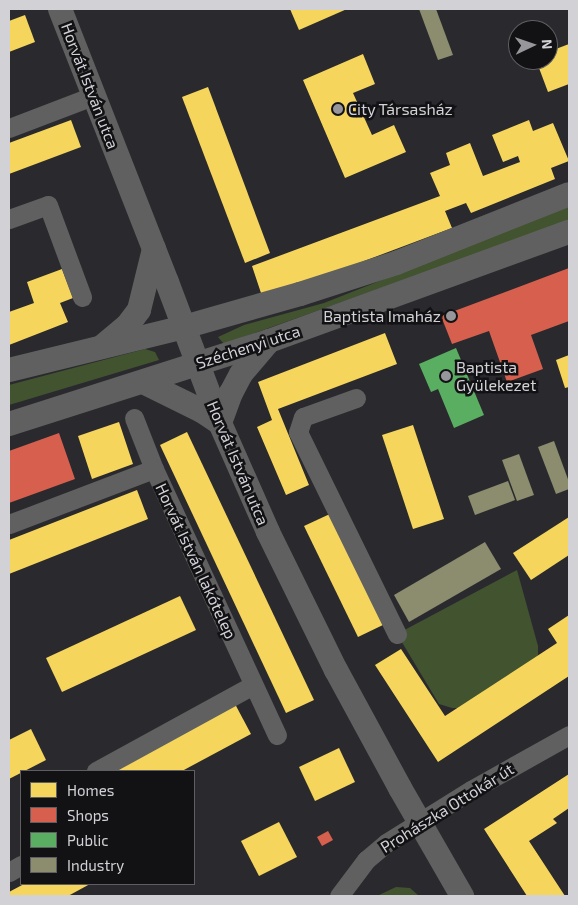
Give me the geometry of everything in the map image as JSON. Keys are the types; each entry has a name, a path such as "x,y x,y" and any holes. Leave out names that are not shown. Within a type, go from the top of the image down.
{"main road":[{"name":"Horvát István utca","path":"60,9 220,423 268,532 336,670 462,896"},
{"path":"9,370 184,327 300,294 396,263 569,194"},
{"name":"Széchenyi utca","path":"9,424 269,341 569,232"},
{"path":"103,346 127,326 139,310 154,249"},
{"path":"143,382 202,411 220,423 231,393 241,374 269,341"}],"street":[{"path":"9,128 93,96"},
{"path":"9,219 48,205 82,297"},
{"path":"356,398 304,417 298,432 397,634"},
{"path":"134,418 154,469"},
{"name":"Horvát István lakótelep","path":"9,524 154,469 277,735"},
{"path":"98,770 253,686"},
{"name":"Prohászka Ottokár út","path":"339,896 366,860 386,843 569,735"},
{"path":"9,872 20,866"}],"green space":[{"path":"569,206 569,221 224,344 218,337 244,325 324,303"},
{"path":"145,349 155,352 159,360 9,405 9,385"},
{"path":"517,570 538,646 538,655 532,664 463,708 452,708 439,704 397,634"},
{"path":"396,887 410,888 419,896 377,896"}],"building: Homes":[{"path":"290,9 347,9 299,30"},
{"path":"25,15 35,42 9,52 9,21"},
{"path":"569,44 569,84 548,92 540,70 558,70 558,48"},
{"name":"City Társasház","path":"363,54 375,84 353,93 372,135 394,125 406,152 345,178 303,80"},
{"path":"208,87 270,253 245,263 182,97"},
{"path":"71,120 81,147 9,174 9,143"},
{"path":"529,120 533,131 553,123 569,161 551,168 555,179 471,213 466,203 445,211 452,228 263,299 252,266 440,196 430,173 450,165 446,153 470,143 483,176 520,162 518,156 503,162 492,135"},
{"path":"62,269 73,298 60,303 68,322 9,345 9,312 34,303 27,282"},
{"path":"385,333 397,364 278,409 309,485 286,495 257,427 272,420 258,382"},
{"path":"569,355 569,387 565,388 556,360"},
{"path":"119,422 133,464 92,479 78,436"},
{"path":"413,425 444,519 413,529 382,435"},
{"path":"187,432 314,700 286,713 160,445"},
{"path":"137,490 148,519 9,574 9,540"},
{"path":"332,513 385,624 358,637 304,526"},
{"path":"569,517 569,555 531,580 513,553"},
{"path":"180,596 196,630 62,692 46,658"},
{"path":"569,615 569,676 438,762 375,665 401,649 445,716 557,643 548,629"},
{"path":"235,704 251,734 184,770 113,770"},
{"path":"31,729 46,760 27,770 20,770 20,773 9,779 9,740"},
{"path":"339,748 355,782 315,801 299,767"},
{"path":"569,774 569,808 553,819 557,823 529,841 565,896 527,896 484,829"},
{"path":"279,822 297,857 259,876 241,841"},
{"path":"22,885 88,885 68,896 9,896 9,892"}],"building: Shops":[{"path":"569,268 569,321 531,335 543,369 507,382 489,331 452,344 441,316"},
{"path":"59,433 75,479 9,503 9,451"},
{"path":"328,831 333,840 322,846 317,837"}],"building: Public":[{"name":"Baptista Gyülekezet","path":"456,348 484,415 454,428 438,389 431,392 419,364"}],"building: Industry":[{"path":"419,9 436,9 453,55 438,60"},
{"path":"554,441 569,482 569,489 556,494 538,447"},
{"path":"519,454 534,495 517,501 502,460"},
{"path":"508,481 515,500 475,515 468,496"},
{"path":"485,542 501,569 409,622 394,595"}],"place":[{"name":"City Társasház","path":"338,109"},
{"name":"Baptista Imaház","path":"451,316"},
{"name":"Baptista Gyülekezet","path":"446,376"}]}
